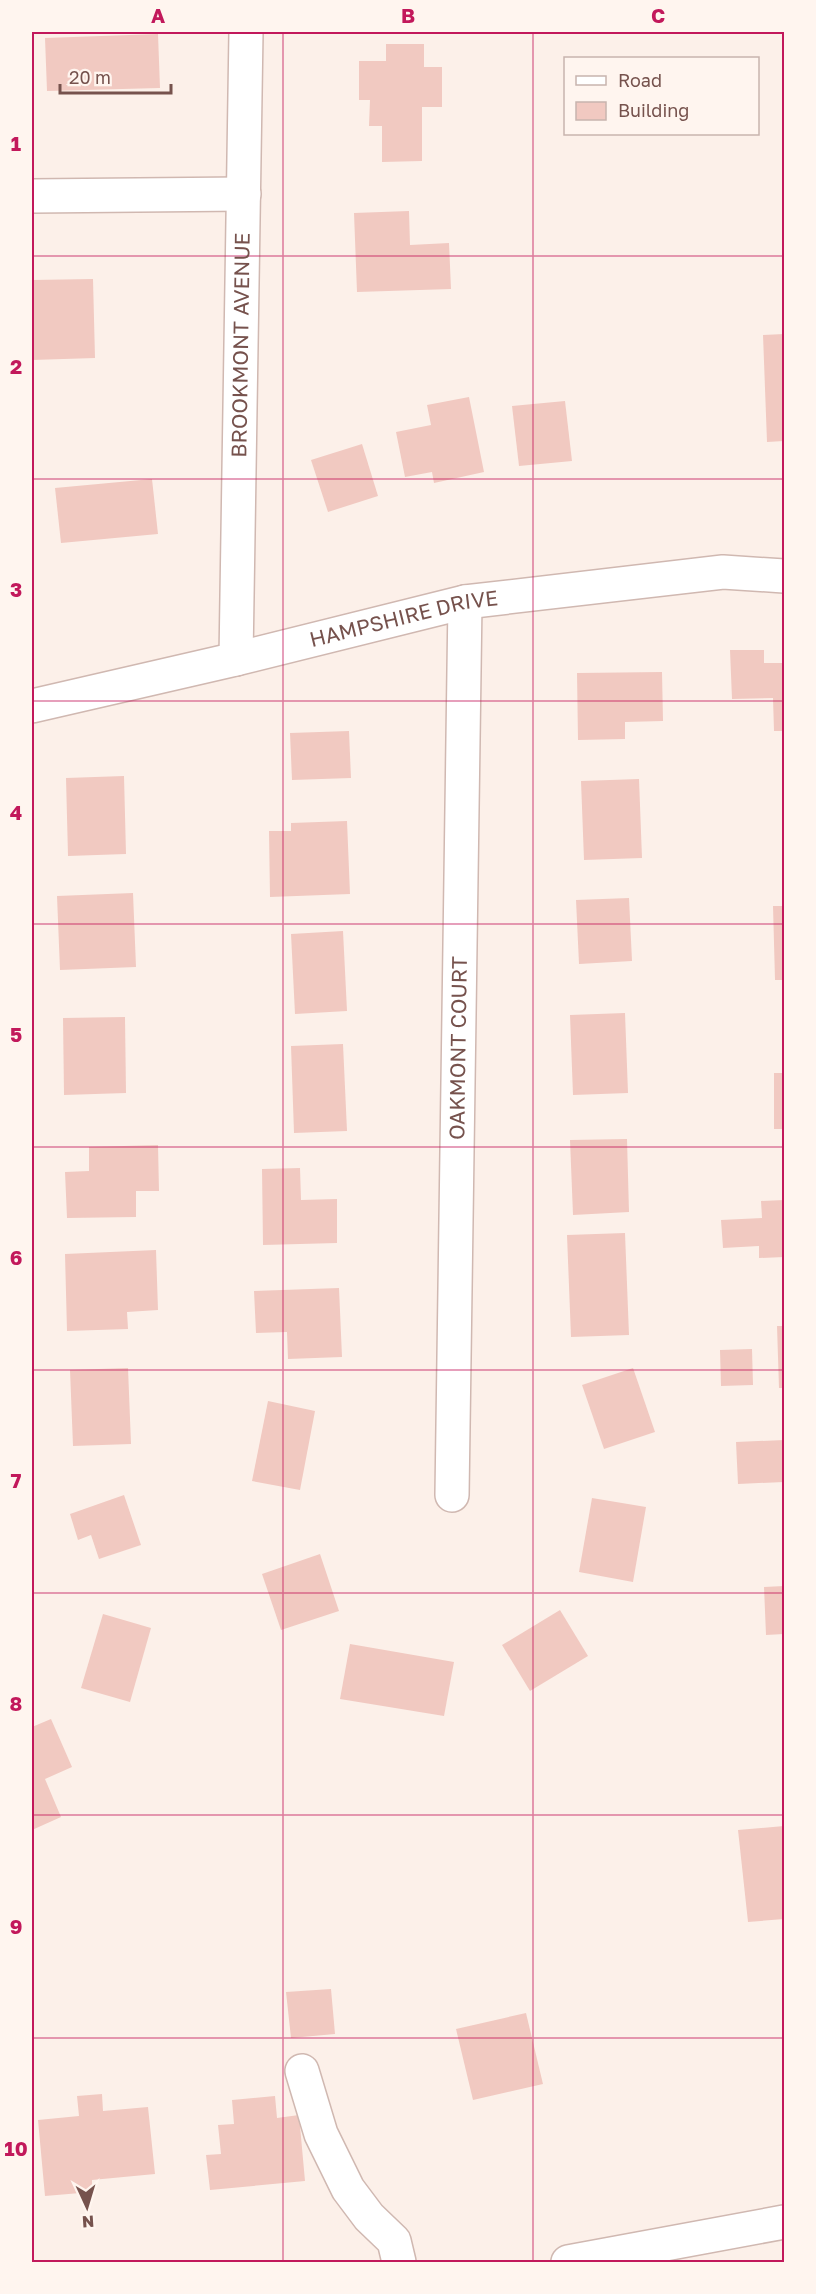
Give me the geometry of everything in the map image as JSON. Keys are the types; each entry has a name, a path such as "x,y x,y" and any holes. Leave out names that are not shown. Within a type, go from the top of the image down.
{"street":[{"name":"BROOKMONT AVENUE","path":"236,659 246,32"},
{"path":"32,196 244,194"},
{"name":"HAMPSHIRE DRIVE","path":"32,706 236,659 465,602 723,572 784,576"},
{"name":"OAKMONT COURT","path":"452,1495 465,602"},
{"path":"302,2071 321,2134 348,2189 369,2217 394,2241 399,2262"},
{"path":"568,2262 784,2222"}],"building":[{"path":"158,34 160,88 47,91 45,38"},
{"path":"386,44 424,44 424,67 442,67 442,107 422,107 422,161 382,162 382,126 369,126 370,100 359,100 359,61 386,61"},
{"path":"409,211 410,245 449,243 451,289 357,292 354,213"},
{"path":"93,279 95,358 32,360 32,280"},
{"path":"784,334 784,441 767,442 763,335"},
{"path":"469,397 484,472 434,483 432,472 405,477 396,432 431,425 427,405"},
{"path":"565,401 572,461 519,466 512,406"},
{"path":"362,444 378,496 328,512 311,460"},
{"path":"152,479 158,534 61,543 55,488"},
{"path":"730,650 764,650 764,663 784,663 784,731 774,731 773,698 732,699"},
{"path":"662,672 663,721 625,722 625,739 578,740 577,673"},
{"path":"349,731 351,778 292,780 290,733"},
{"path":"124,776 126,854 68,856 66,778"},
{"path":"639,779 642,858 584,860 581,781"},
{"path":"347,821 350,894 270,897 269,831 291,831 291,823"},
{"path":"133,893 136,967 60,970 57,896"},
{"path":"629,898 632,961 579,964 576,900"},
{"path":"773,906 784,906 784,980 775,980"},
{"path":"343,931 347,1011 295,1014 291,934"},
{"path":"625,1013 628,1093 573,1095 570,1015"},
{"path":"125,1017 126,1093 64,1095 63,1018"},
{"path":"343,1044 347,1131 294,1133 291,1046"},
{"path":"774,1073 784,1073 784,1129 774,1129"},
{"path":"627,1139 629,1212 573,1215 570,1140"},
{"path":"158,1145 159,1191 136,1191 136,1217 67,1218 65,1172 89,1171 89,1147"},
{"path":"300,1168 301,1200 337,1199 337,1243 263,1245 262,1169"},
{"path":"784,1200 784,1257 759,1258 759,1246 723,1248 721,1220 762,1218 761,1201"},
{"path":"625,1233 629,1335 571,1337 567,1235"},
{"path":"156,1250 158,1310 127,1312 128,1329 67,1331 65,1254"},
{"path":"339,1288 342,1357 288,1359 287,1332 256,1333 254,1291"},
{"path":"777,1326 784,1326 784,1388 779,1388"},
{"path":"752,1349 753,1385 721,1386 720,1350"},
{"path":"128,1368 131,1444 73,1446 70,1370"},
{"path":"633,1368 655,1432 604,1449 582,1385"},
{"path":"268,1401 315,1411 300,1490 252,1481"},
{"path":"784,1440 784,1482 738,1484 736,1442"},
{"path":"124,1495 141,1545 99,1559 91,1535 78,1540 70,1514"},
{"path":"592,1498 646,1507 633,1582 579,1572"},
{"path":"320,1554 339,1611 281,1630 262,1574"},
{"path":"784,1586 784,1634 766,1635 764,1587"},
{"path":"560,1610 588,1656 530,1691 502,1645"},
{"path":"103,1614 151,1628 130,1702 81,1688"},
{"path":"350,1644 454,1662 444,1716 340,1699"},
{"path":"51,1719 72,1767 45,1779 61,1817 32,1830 32,1727"},
{"path":"784,1826 784,1919 748,1922 738,1830"},
{"path":"331,1989 335,2034 291,2038 286,1992"},
{"path":"526,2013 543,2084 473,2100 456,2029"},
{"path":"102,2094 103,2111 148,2107 155,2174 92,2180 92,2192 45,2196 38,2120 79,2116 77,2096"},
{"path":"275,2096 277,2118 299,2115 305,2181 210,2190 206,2155 221,2154 218,2125 234,2124 232,2100"}]}
